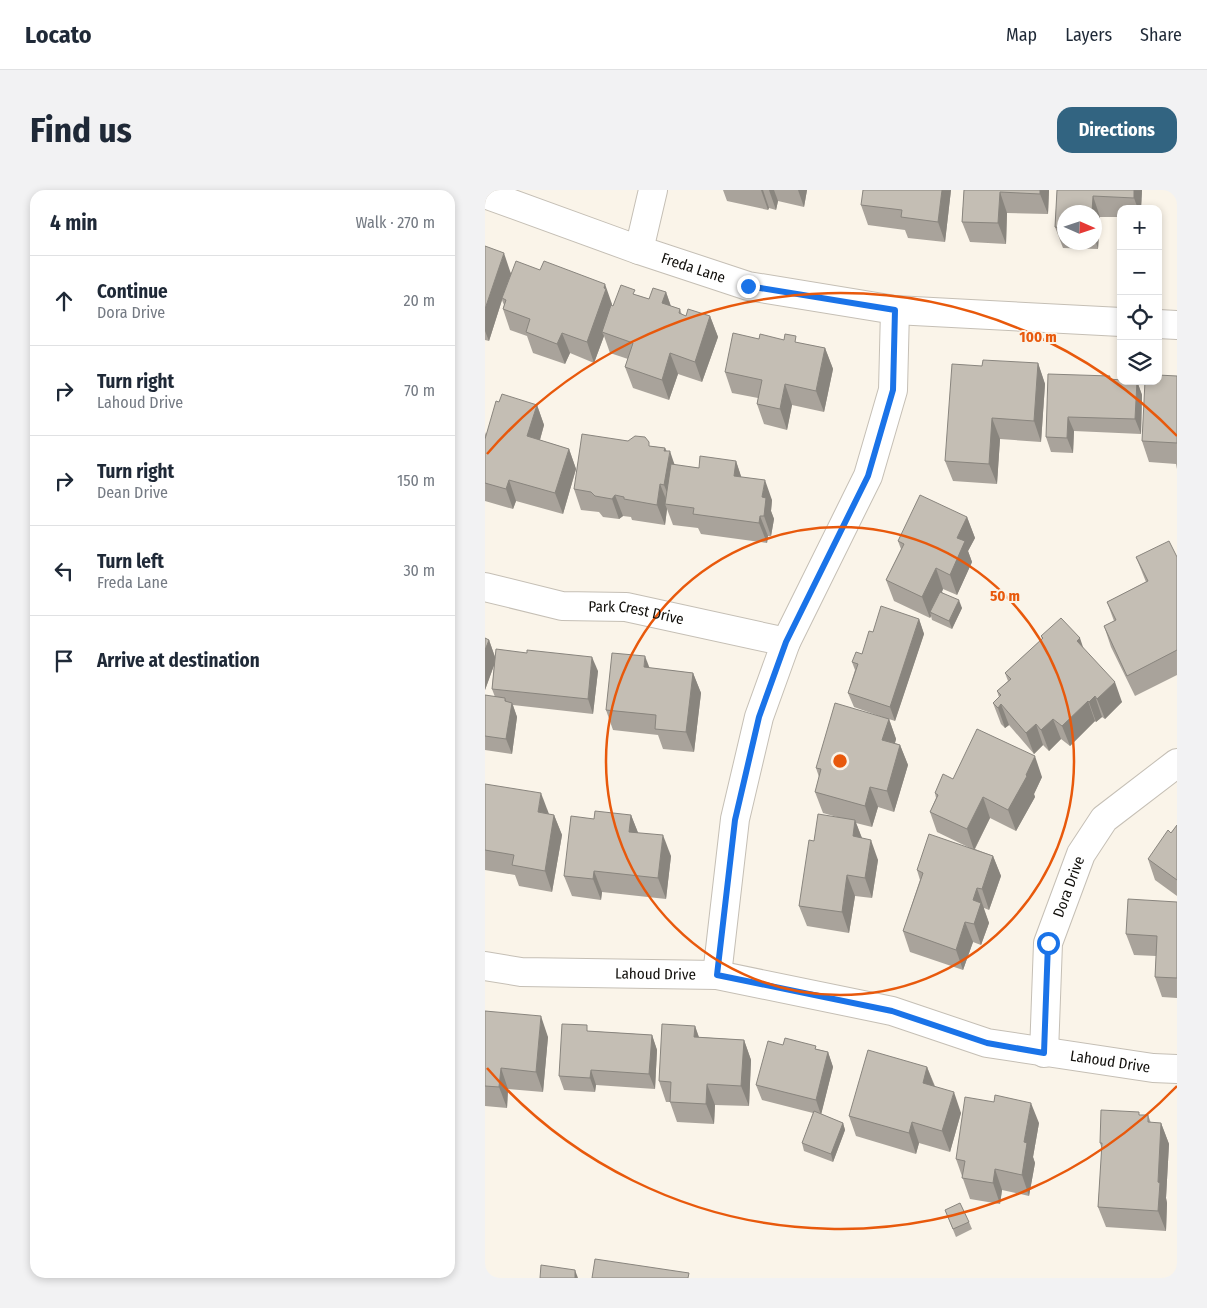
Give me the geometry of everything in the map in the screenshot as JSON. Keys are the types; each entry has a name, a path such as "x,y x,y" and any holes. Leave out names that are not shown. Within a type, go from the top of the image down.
{"street":[{"path":"639,250 653,190"},
{"name":"Freda Lane","path":"485,194 639,250 748,286 895,310 1117,322"},
{"path":"717,975 735,820 759,717 786,642 868,476 893,390 895,310"},
{"path":"1162,324 1177,325"},
{"name":"Park Crest Drive","path":"485,587 562,606 625,607 786,642"},
{"name":"Dora Drive","path":"1044,1053 1048,943 1081,854 1104,819 1177,764"},
{"name":"Lahoud Drive","path":"485,966 521,972 717,975 892,1011 987,1043 1153,1068 1177,1069"}],"building":[{"path":"863,190 942,190 938,222 901,217 902,210 861,205"},
{"path":"964,190 1040,190 1040,194 1000,192 998,223 962,222"},
{"path":"1057,190 1134,190 1134,198 1093,196 1092,205 1057,205 1057,227 1055,227"},
{"path":"485,246 504,253 485,309"},
{"path":"516,261 540,270 544,261 605,284 604,288 606,289 587,342 562,333 557,344 526,332 530,319 503,309 506,300 502,298"},
{"path":"621,285 635,290 633,294 649,299 653,288 666,292 662,303 680,309 679,313 686,316 688,309 710,316 695,362 670,353 662,380 625,367 633,343 602,332 611,305 613,306"},
{"path":"733,333 759,339 760,334 784,340 785,334 796,336 795,342 825,348 816,391 785,384 780,409 757,404 762,380 725,372"},
{"path":"983,360 1038,363 1034,421 992,418 989,464 945,461 952,364 982,366"},
{"path":"1048,374 1110,376 1109,379 1117,380 1117,385 1137,385 1135,419 1068,417 1067,438 1046,437"},
{"path":"1162,375 1177,376 1177,443 1142,441 1145,385 1162,385"},
{"path":"502,394 537,405 527,436 569,449 555,493 509,480 506,489 485,483 485,439 496,401 499,402"},
{"path":"582,434 628,441 635,436 645,437 649,442 649,446 665,448 664,451 670,451 664,485 660,484 657,505 624,499 624,497 615,495 612,499 595,496 591,492 574,489"},
{"path":"700,456 736,461 734,476 765,480 762,497 766,498 764,516 760,516 759,523 693,514 694,508 665,504 671,464 699,468"},
{"path":"920,495 967,517 957,538 965,541 950,575 936,568 922,597 886,580 904,544 898,541"},
{"path":"1169,541 1177,557 1177,650 1127,676 1104,626 1116,620 1107,602 1148,581 1136,557"},
{"path":"940,592 959,600 949,621 930,612"},
{"path":"881,606 919,619 890,707 848,693 858,664 852,662 856,652 862,654 869,631 873,632"},
{"path":"1061,618 1080,638 1077,641 1115,682 1097,699 1095,696 1088,701 1062,726 1053,719 1041,730 1036,724 1026,733 1001,704 998,708 993,703 1001,695 997,691 1011,679 1005,673 1043,638 1041,636"},
{"path":"485,638 489,640 485,650"},
{"path":"496,649 527,653 527,650 592,657 588,699 492,689"},
{"path":"612,653 645,656 644,667 693,673 686,732 655,729 656,715 606,710"},
{"path":"485,695 505,698 505,701 512,703 506,739 485,736"},
{"path":"835,703 889,719 882,740 900,745 887,791 870,787 865,806 815,792 821,769 816,768"},
{"path":"977,729 1035,756 1027,776 1008,810 983,797 967,829 930,812 938,795 935,793 943,774 953,779"},
{"path":"485,784 541,793 538,812 554,815 545,871 512,865 514,855 485,850"},
{"path":"595,811 631,815 629,832 663,835 658,878 594,871 593,879 564,876 571,816 594,819"},
{"path":"818,814 855,820 853,836 871,840 865,878 847,875 842,912 799,906 809,840 814,841"},
{"path":"1177,825 1177,880 1148,859 1168,830 1171,833"},
{"path":"929,834 993,856 982,889 977,888 973,900 981,903 974,924 965,922 956,950 903,931 923,873 917,870"},
{"path":"1128,899 1177,902 1177,978 1155,977 1157,936 1126,934"},
{"path":"485,1011 541,1016 536,1072 501,1068 499,1087 485,1086"},
{"path":"562,1024 587,1025 587,1031 652,1035 649,1074 591,1070 590,1078 559,1076"},
{"path":"662,1024 695,1026 694,1037 744,1040 741,1086 707,1084 706,1104 670,1102 671,1082 659,1081"},
{"path":"785,1038 816,1046 815,1049 828,1052 816,1100 756,1085 768,1041 783,1045"},
{"path":"868,1050 927,1067 923,1083 954,1092 942,1131 912,1122 909,1133 849,1116"},
{"path":"995,1095 1031,1103 1024,1142 1027,1143 1022,1175 995,1169 993,1183 962,1178 965,1161 956,1159 965,1097 994,1102"},
{"path":"1101,1110 1139,1112 1139,1115 1148,1115 1148,1122 1161,1123 1158,1211 1098,1207 1102,1143 1100,1143"},
{"path":"814,1111 843,1123 831,1154 802,1143"},
{"path":"960,1203 969,1222 953,1229 945,1210"},
{"path":"595,1259 689,1273 688,1278 592,1278"},
{"path":"541,1265 575,1270 575,1278 540,1278"}],"route":[{"path":"748,286 895,310 893,390 868,476 786,642 759,717 735,820 717,975 892,1011 987,1043 1044,1053 1048,943"}]}
